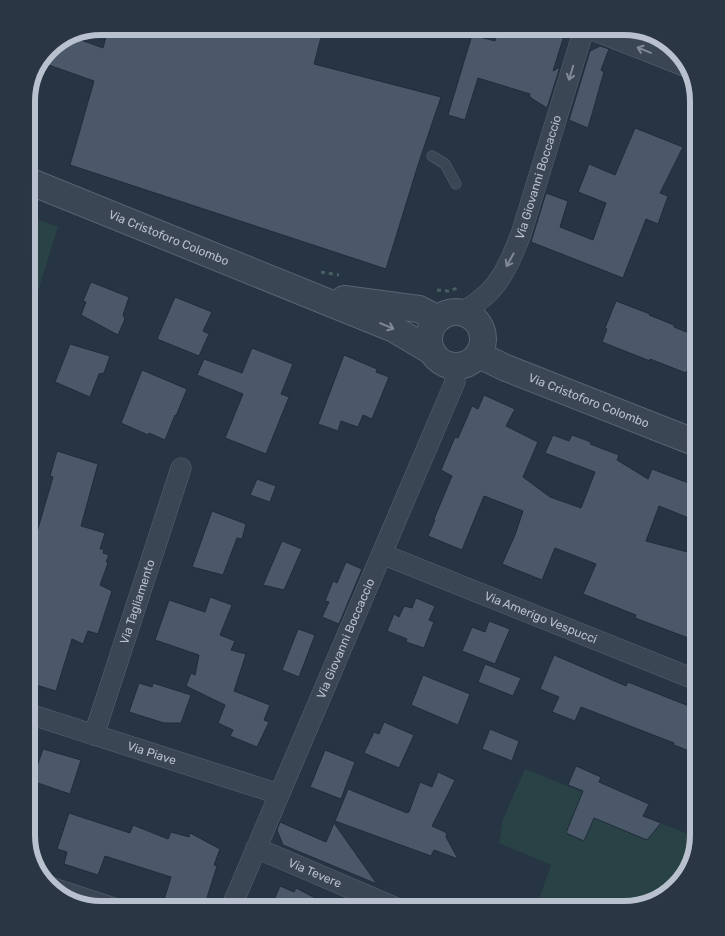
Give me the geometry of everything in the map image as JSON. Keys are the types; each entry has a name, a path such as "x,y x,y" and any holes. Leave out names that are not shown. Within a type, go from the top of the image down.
{"street":[{"name":"Via Giovanni Boccaccio","path":"462,300 481,300 492,289 513,255 583,35"},
{"path":"605,35 679,64"},
{"name":"Via Cristoforo Colombo","path":"35,184 394,329 431,351 446,365 453,366"},
{"name":"Via Cristoforo Colombo","path":"309,295 419,309 438,319"},
{"path":"431,351 429,334 432,326 445,314 454,312 462,300 482,330 482,347 479,355 474,360 467,364 453,366"},
{"name":"Via Cristoforo Colombo","path":"479,355 506,368 690,440"},
{"name":"Via Giovanni Boccaccio","path":"234,901 455,382 453,366"},
{"name":"Via Tagliamento","path":"94,735 181,468"},
{"name":"Via Amerigo Vespucci","path":"382,554 690,677"},
{"name":"Via Piave","path":"35,716 279,794"},
{"name":"Via Tevere","path":"256,848 380,901"},
{"path":"72,894 88,900"}],"lane":[{"path":"432,156 445,164 456,184"}],"path":[{"path":"321,272 340,275"},
{"path":"431,289 448,291 462,300"}],"green space":[{"path":"35,218 58,227 35,301"},
{"path":"525,769 690,835 688,852 685,861 671,882 646,898 624,901 538,901 551,865 499,843 503,819"}],"building":[{"path":"107,35 322,35 314,64 441,97 386,269 70,165 94,81 47,64 57,51 78,39 103,48"},
{"path":"472,35 495,41 497,35 564,35 553,71 560,67 547,108 529,97 530,94 478,78 465,120 448,115"},
{"path":"600,46 609,49 601,70 604,72 588,128 569,120 590,51"},
{"path":"635,128 683,147 660,193 668,196 658,224 646,219 623,278 531,242 546,193 568,201 560,227 593,240 606,203 578,192 589,164 615,175"},
{"path":"91,282 129,297 123,315 125,319 118,335 81,315 86,302 83,301"},
{"path":"175,297 212,312 203,331 209,334 199,356 157,339"},
{"path":"616,301 674,325 674,327 690,333 690,370 688,369 686,373 602,342 607,329 605,328"},
{"path":"70,344 110,356 104,373 99,374 90,397 55,382"},
{"path":"252,348 293,364 281,394 289,397 266,454 225,438 243,394 197,375 204,359 242,373"},
{"path":"344,355 377,369 376,372 389,377 372,419 363,415 358,427 341,421 338,431 318,424"},
{"path":"142,370 187,389 165,440 121,423"},
{"path":"484,395 515,409 506,426 538,442 523,477 550,497 581,508 595,472 545,453 553,435 569,441 572,435 591,442 590,444 619,455 617,460 648,479 652,469 690,484 690,518 659,506 646,541 690,553 690,639 635,618 636,615 583,594 596,564 555,548 542,580 502,564 523,511 484,496 462,550 428,536 452,476 441,470 455,437 458,438 472,406 478,409"},
{"path":"57,451 98,464 81,526 105,533 100,549 104,549 103,553 109,555 100,585 112,591 98,634 88,631 83,644 72,639 56,691 35,685 35,531 37,532 53,477 50,476"},
{"path":"257,479 276,486 270,502 250,495"},
{"path":"212,511 246,524 242,539 237,538 223,575 192,567"},
{"path":"282,541 302,549 284,590 263,585"},
{"path":"346,562 362,569 339,624 322,617 329,602 325,601 333,581 337,583"},
{"path":"210,597 232,605 220,635 235,641 231,650 246,654 234,691 270,705 264,720 269,722 257,747 230,736 233,730 218,723 225,705 186,686 191,673 195,675 199,655 155,640 169,600 205,612"},
{"path":"416,598 435,606 429,620 434,622 424,648 406,642 407,639 387,631 394,614 399,617 404,606 412,608"},
{"path":"489,621 510,629 495,664 462,651 472,627 485,632"},
{"path":"298,629 315,635 299,677 282,670"},
{"path":"554,655 626,686 628,682 690,706 690,751 674,745 674,743 581,707 575,721 552,712 559,697 540,689"},
{"path":"485,664 521,678 513,696 478,682"},
{"path":"423,675 470,694 458,725 411,705"},
{"path":"139,683 152,687 153,683 191,695 181,723 164,723 129,712"},
{"path":"384,722 414,735 399,768 364,753 374,732 379,734"},
{"path":"490,729 519,741 512,761 482,749"},
{"path":"43,749 81,760 70,794 35,782 35,772"},
{"path":"325,750 355,762 341,799 310,787"},
{"path":"576,766 601,777 599,782 649,804 643,816 661,823 647,840 594,818 584,841 566,833 583,791 568,785"},
{"path":"438,772 455,780 432,826 447,833 446,837 458,859 434,850 431,856 335,821 348,789 407,813 420,782 432,787"},
{"path":"69,813 130,833 133,825 168,839 171,832 189,837 190,833 220,849 214,865 217,866 206,901 167,901 164,900 171,877 105,856 98,875 64,864 67,852 57,849"},
{"path":"280,822 326,842 334,823 377,884 283,845 277,830"},
{"path":"280,886 294,892 296,888 321,901 274,901"}]}
